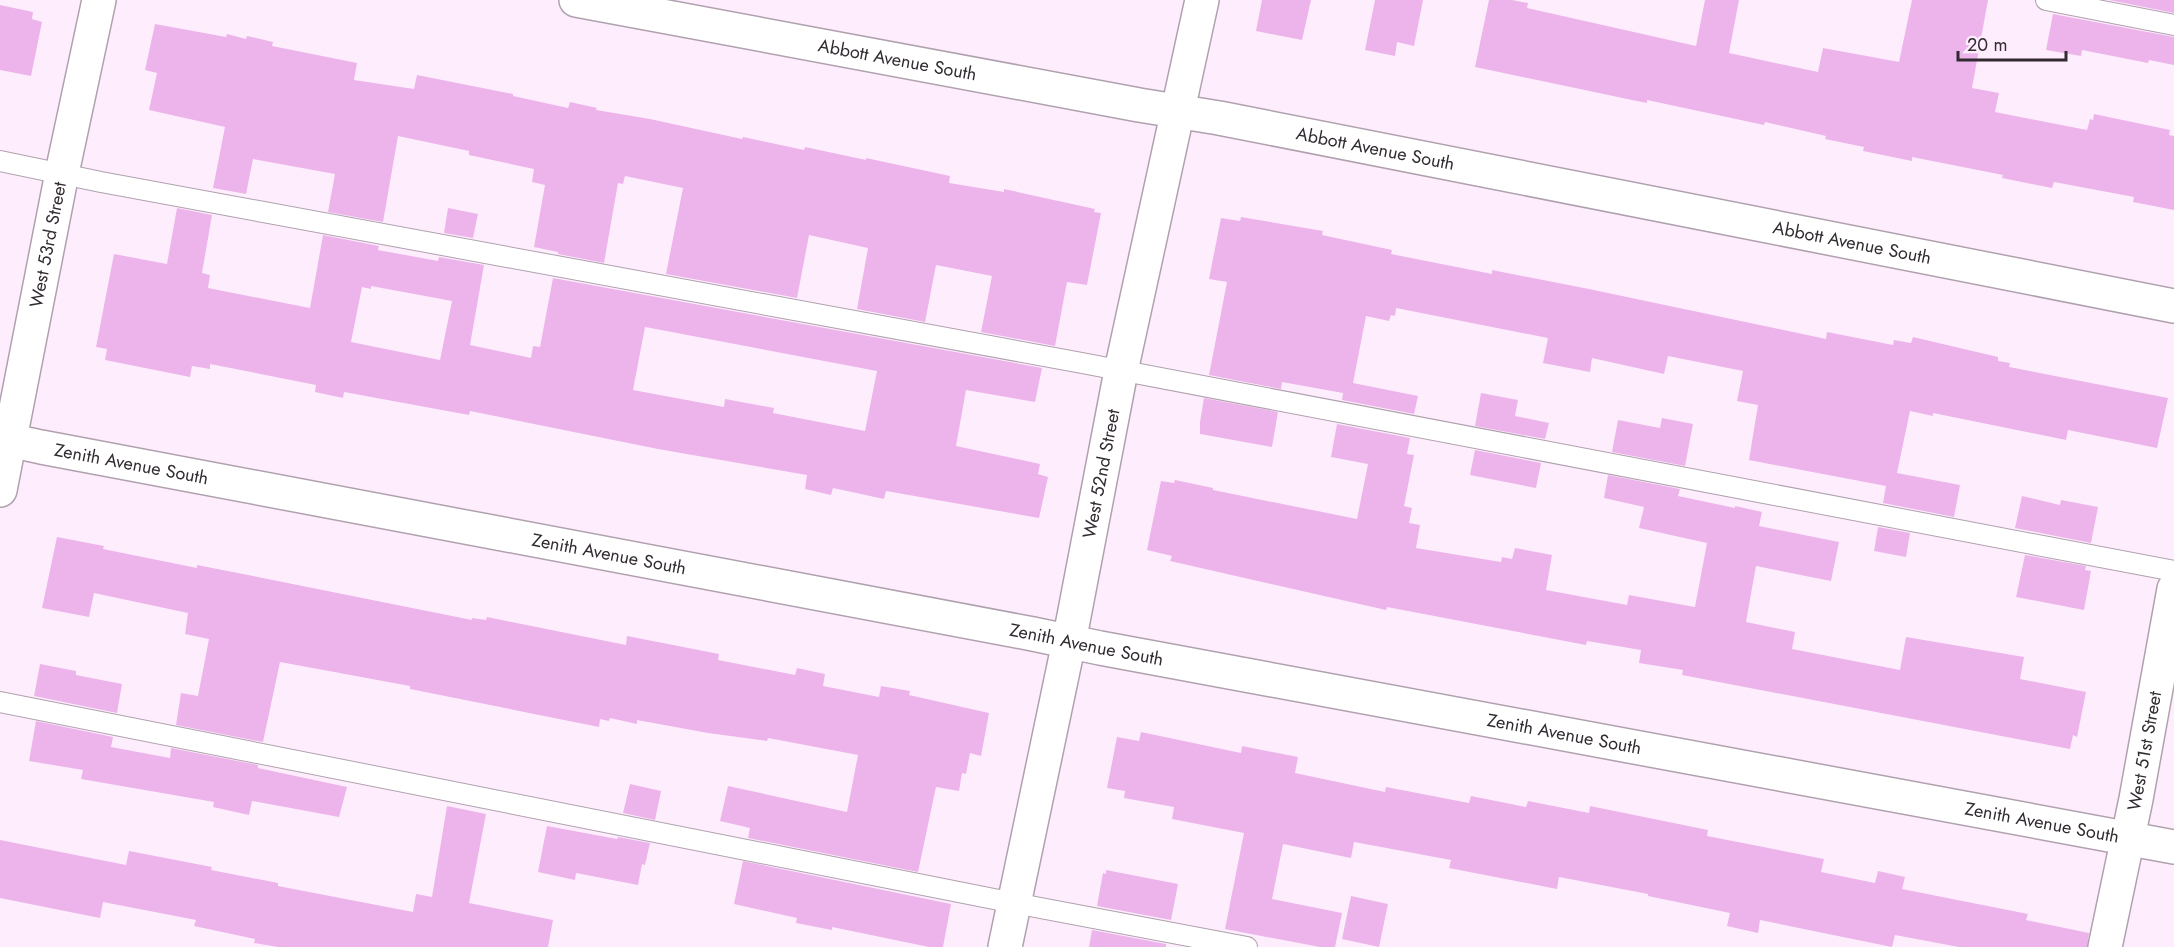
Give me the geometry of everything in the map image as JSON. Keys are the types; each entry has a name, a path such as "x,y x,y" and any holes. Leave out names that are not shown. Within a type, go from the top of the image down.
{"street":[{"name":"West 53rd Street","path":"0,490 5,439 99,0"},
{"name":"Abbott Avenue South","path":"576,0 1219,118 2174,306"},
{"name":"West 52nd Street","path":"1005,947 1069,642 1121,371 1202,0"},
{"name":"Zenith Avenue South","path":"5,439 1069,642 2174,847"},
{"name":"West 51st Street","path":"2105,947 2138,787 2174,589"}],"lane":[{"path":"2046,0 2174,25"},
{"path":"0,161 101,182 1121,371 2174,571"},
{"path":"0,702 1247,947"}],"building":[{"path":"1262,0 1311,0 1302,40 1256,31"},
{"path":"1375,0 1423,0 1414,46 1397,42 1395,56 1365,50"},
{"path":"1489,0 1528,3 1527,8 1696,46 1705,0 1739,0 1729,53 1818,72 1823,48 1899,62 1912,0 1988,0 1972,88 1999,93 1995,112 2087,130 2094,114 2170,130 2169,135 2174,136 2174,210 2133,202 2134,197 2054,182 2052,188 2002,178 2003,175 1912,157 1912,161 1863,151 1864,147 1765,122 1764,125 1647,100 1647,103 1475,67"},
{"path":"2109,0 2174,0 2174,13"},
{"path":"0,5 33,12 32,19 42,22 31,76 0,70"},
{"path":"2053,14 2174,37 2174,65 2149,60 2148,63 2082,50 2081,56 2046,50"},
{"path":"155,24 226,37 227,34 246,39 247,36 273,42 272,46 357,63 354,80 414,89 417,75 513,94 513,96 568,108 570,102 597,108 596,110 742,139 743,137 804,150 805,147 866,160 866,158 950,176 949,183 1004,192 1004,189 1095,209 1094,212 1101,213 1087,285 1067,282 1055,346 981,332 992,276 936,265 925,322 857,309 868,248 809,235 797,298 666,274 683,188 625,176 623,184 618,183 604,263 558,254 558,252 534,247 545,185 532,182 534,169 469,155 469,151 398,136 383,222 328,212 335,174 253,159 246,194 213,188 225,127 149,110 157,73 145,70"},
{"path":"177,208 212,215 202,273 210,275 208,288 310,308 323,235 379,246 378,250 438,261 439,257 484,265 470,345 531,358 533,346 540,347 553,278 1042,368 1035,402 966,390 956,446 1040,464 1038,474 1048,477 1039,518 886,491 884,499 833,488 831,495 805,489 807,475 658,449 470,411 469,415 344,392 343,398 315,392 316,385 210,364 210,369 192,366 190,377 105,360 107,349 96,347 114,254 167,264","holes":["371,286 452,301 440,360 351,342 362,287 371,289","645,327 877,371 865,431 773,413 774,408 725,399 724,407 633,390"]},
{"path":"448,208 478,214 473,238 444,233"},
{"path":"1241,217 1323,231 1322,235 1392,250 1391,254 1492,274 1492,270 1826,339 1827,332 1893,345 1894,340 1911,343 1913,337 1998,357 1998,361 2010,363 2009,367 2168,398 2157,448 2068,430 2066,440 1933,413 1933,416 1910,411 1897,473 1960,485 1954,517 1883,503 1886,486 1749,460 1758,405 1737,401 1743,371 1668,356 1664,374 1592,358 1590,372 1543,363 1548,338 1396,308 1395,316 1391,315 1389,321 1366,316 1353,383 1418,396 1414,414 1342,400 1343,393 1282,382 1281,389 1209,375 1227,282 1209,279 1221,218 1240,221"},
{"path":"1481,393 1518,400 1515,416 1549,423 1545,439 1475,426"},
{"path":"1204,398 1278,412 1272,447 1200,434"},
{"path":"1662,418 1693,424 1685,466 1612,452 1618,420 1660,428"},
{"path":"1337,424 1410,438 1407,454 1414,455 1404,506 1412,508 1409,523 1420,525 1416,548 1501,562 1502,557 1512,559 1515,548 1552,555 1546,590 1627,605 1629,595 1695,607 1707,543 1639,528 1644,507 1604,498 1608,475 1680,489 1678,496 1762,512 1759,526 1839,542 1831,581 1756,566 1746,622 1795,632 1792,649 1900,670 1906,637 2024,657 2020,679 2086,692 2077,737 2073,735 2070,749 1682,675 1683,670 1639,663 1641,650 1587,641 1586,645 1387,607 1386,610 1170,561 1172,556 1147,550 1161,481 1174,483 1175,480 1213,488 1213,490 1357,519 1368,464 1331,457"},
{"path":"1475,450 1541,463 1536,488 1470,475"},
{"path":"2022,496 2060,505 2061,500 2098,507 2091,543 2015,528"},
{"path":"1878,527 1910,533 1906,557 1874,551"},
{"path":"57,537 197,568 197,565 472,620 472,618 486,620 487,617 626,645 627,636 719,654 718,660 795,675 797,668 825,674 823,686 879,697 881,686 910,691 909,695 989,713 981,756 970,753 966,774 962,773 959,791 936,787 918,872 748,838 750,828 720,821 728,786 847,812 858,755 768,738 767,741 708,733 637,720 637,724 610,718 609,721 600,719 599,727 410,689 410,686 280,662 263,742 176,725 181,693 198,696 209,639 185,634 188,613 94,593 89,617 42,608"},
{"path":"2025,555 2086,566 2085,570 2091,571 2084,610 2016,597"},
{"path":"40,664 76,671 76,675 122,684 117,713 34,696"},
{"path":"36,721 113,737 111,747 170,758 171,748 258,765 258,768 347,787 339,817 252,801 249,815 213,807 214,802 81,779 83,770 29,761"},
{"path":"1141,732 1241,753 1242,746 1298,757 1295,773 1385,792 1386,787 1469,803 1471,796 1526,807 1528,801 1589,813 1590,806 1708,830 1707,836 1824,859 1821,872 1875,883 1878,871 1905,877 1902,889 2028,914 2026,920 2089,933 2087,947 1959,947 1895,935 1892,947 1760,920 1758,933 1727,926 1730,913 1648,896 1648,894 1559,877 1557,889 1449,868 1451,860 1354,842 1351,858 1283,844 1272,899 1342,913 1335,947 1320,947 1225,929 1244,833 1172,819 1174,807 1124,798 1125,791 1107,788 1117,737 1139,741"},
{"path":"630,784 661,791 655,820 623,813"},
{"path":"447,806 486,814 469,903 553,920 548,947 278,947 254,943 255,939 194,926 196,920 103,902 100,918 0,898 0,840 126,865 129,851 212,867 211,870 278,883 278,886 413,912 416,894 432,897"},
{"path":"547,826 650,843 645,865 642,864 638,885 576,873 575,880 538,872"},
{"path":"743,861 951,904 943,947 929,947 832,927 832,930 796,923 797,918 734,904"},
{"path":"1106,870 1178,884 1171,920 1097,906 1103,873 1106,874"},
{"path":"1351,896 1388,904 1379,947 1342,939"},
{"path":"1092,930 1166,944 1166,947 1089,947"}]}
